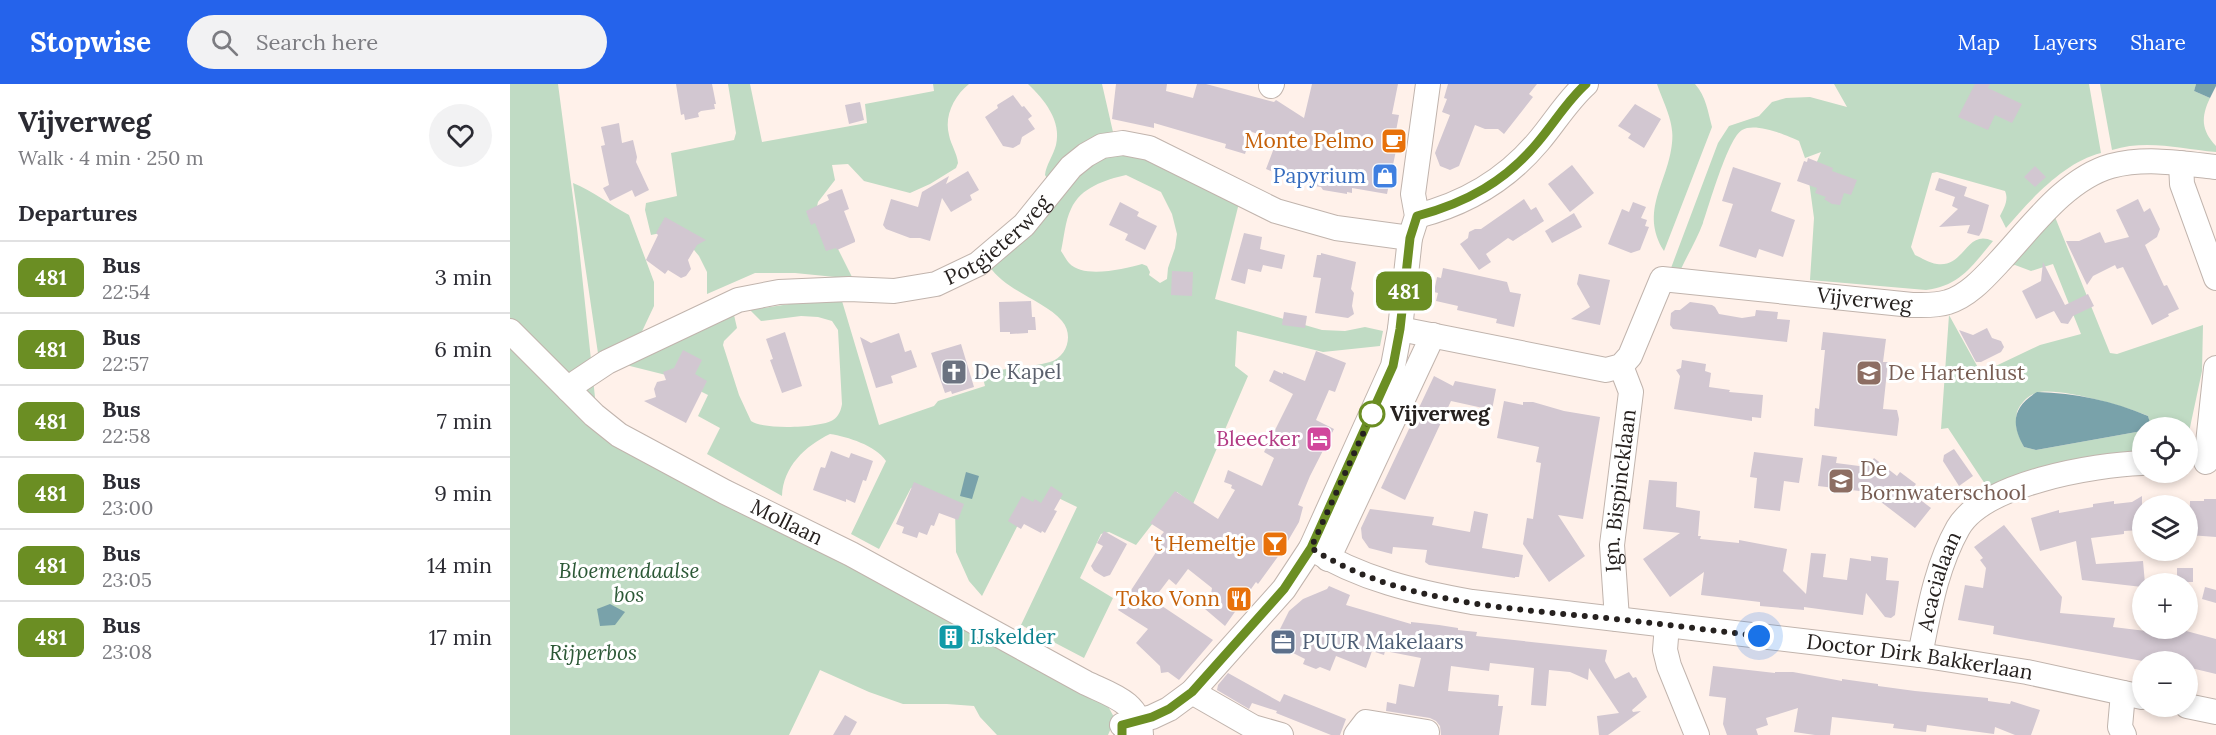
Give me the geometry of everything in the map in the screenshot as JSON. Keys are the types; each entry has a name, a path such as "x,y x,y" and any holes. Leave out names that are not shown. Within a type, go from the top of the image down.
{"street":[{"path":"1320,553 1393,366 1414,227 1413,194 1428,84"},
{"path":"1414,227 1505,176 1538,142 1571,98 1586,84"},
{"name":"Potgieterweg","path":"568,390 607,362 738,300 779,292 849,289 894,291 936,284 978,264 1024,225 1071,167 1102,146 1123,143 1149,148 1276,211 1336,228 1414,227"},
{"name":"Vijverweg","path":"1621,366 1630,356 1662,279 1912,305 1936,305 1949,302 1965,294 1983,279 2065,191 2087,176 2109,166 2135,161 2216,166"},
{"path":"2181,163 2182,184 2216,278"},
{"path":"1400,329 1430,343 1516,367 1520,352 1606,370 1621,366"},
{"name":"Mollaan","path":"510,331 594,415 619,435 725,492 861,560 1129,705 1131,729"},
{"path":"1131,729 1169,709 1192,692 1284,589 1320,553 1430,343"},
{"name":"Ign. Bispincklaan","path":"1617,619 1612,545 1631,392 1621,366"},
{"path":"2203,462 2216,368"},
{"name":"Acacialaan","path":"1920,655 1935,580 1959,526 1982,504 2007,490 2062,474 2132,463"},
{"name":"Doctor Dirk Bakkerlaan","path":"1320,553 1367,576 1418,592 1472,602 1920,655 2027,672 2132,695"},
{"path":"1667,625 1665,650 1696,735"},
{"path":"1192,692 1253,727 1281,735"},
{"path":"2124,735 2120,727 2132,695"},
{"path":"2198,708 2216,712"},
{"path":"1356,735 1366,722 1426,732"}],"green space":[{"name":"Bloemendaalse bos","path":"510,84 558,84 577,228 599,435 1103,697 1115,719 1108,735 997,735 980,717 974,706 903,704 820,670 789,735 510,735"},
{"path":"728,84 750,84 762,142 867,123 865,104 934,91 933,84 969,84 955,100 948,121 949,135 958,163 956,168 910,193 864,181 848,164 832,165 835,180 818,202 816,211 829,231 852,277 755,273 707,294 707,272 699,256 685,239 670,231 651,235 645,210 646,203 677,196 671,153 734,140 736,133"},
{"path":"1028,84 1102,84 1113,132 1093,139 1076,149 1068,155 1048,180 1045,175 1056,145 1056,127 1050,111"},
{"path":"1657,84 1695,84 1704,99 1712,127 1664,251 1657,237 1654,210 1669,157 1672,128"},
{"path":"1834,84 2089,84 2101,153 2061,173 2037,194 2006,228 2000,216 2006,201 2005,191 1937,172 1932,173 1911,247 1915,255 1928,262 1946,264 1977,240 1984,238 1993,241 1972,266 1957,279 1938,288 1926,290 1810,280 1814,218 1809,181 1821,152 1805,158 1799,141 1770,130 1748,128 1742,130 1731,146 1701,229 1681,269 1671,268 1718,143 1729,126 1759,116 1772,102 1786,98 1810,97 1847,107"},
{"path":"2100,84 2196,84 2194,91 2210,98 2205,111 2204,123 2207,134 2216,146 2216,152 2151,145 2112,150"},
{"path":"1125,151 1240,199 1215,299 1322,330 1345,331 1365,327 1383,331 1380,346 1323,352 1237,331 1235,366 1248,376 1193,504 1177,492 1136,545 1109,532 1101,534 1080,578 1113,598 1084,658 1021,625 1077,507 1050,494 1042,511 1028,505 982,596 969,581 956,552 955,509 918,487 911,488 879,549 851,534 886,461 875,450 853,440 830,434 804,451 797,459 786,476 782,496 707,454 720,428 698,416 708,395 670,376 626,365 734,315 737,328 723,345 739,395 751,421 767,426 792,427 826,423 833,420 839,413 842,404 838,330 832,321 818,317 801,316 761,321 750,310 809,301 842,301 879,425 934,406 938,401 985,386 982,374 1050,362 1061,355 1067,345 1066,327 1046,307 1005,283 989,266 1095,158","holes":["1126,175 1161,192 1172,214 1177,234 1167,279 1160,283 1149,275 1147,266 1142,264 1094,272 1075,268 1069,263 1061,251 1067,219 1075,201 1087,190 1102,182"]},
{"path":"573,183 629,215 654,282 654,306 637,342 599,360"},
{"path":"2053,212 2110,353 2117,354 2203,325 2202,371 2192,417 2148,417 2092,398 2059,392 2036,393 2024,401 2017,412 2017,430 2024,447 2036,450 2132,433 2132,453 2071,462 1989,490 1948,428 1941,429 1949,315 1981,373 2040,345 2081,334 2053,264 2031,271 2015,265 2000,269"}],"water":[{"path":"2196,84 2216,84 2216,86 2210,98 2194,91"},
{"path":"2037,392 2080,396 2108,402 2148,417 2132,417 2132,433 2036,450 2024,447 2017,431 2018,410"},
{"path":"966,472 979,476 972,499 960,496"},
{"path":"610,604 625,612 615,625 600,626 597,609"}],"building":[{"path":"676,84 712,84 715,109 701,111 698,113 699,117 685,120 684,114 681,115"},
{"path":"1116,84 1167,84 1166,91 1193,98 1197,84 1206,84 1274,102 1276,100 1304,118 1312,84 1398,84 1392,114 1399,115 1396,131 1400,131 1387,194 1352,188 1352,193 1347,192 1347,194 1323,190 1321,187 1300,184 1275,175 1276,173 1266,169 1277,140 1252,132 1245,154 1225,148 1226,144 1154,123 1154,128 1112,119"},
{"path":"1448,84 1537,84 1529,94 1533,97 1504,134 1498,129 1485,129 1475,125 1459,166 1450,170 1440,166 1435,153 1450,115 1442,112 1447,99 1444,98"},
{"path":"1975,84 1990,84 1988,88 2022,104 2012,123 1995,115 1988,130 1958,117"},
{"path":"1013,95 1032,116 1028,119 1035,129 1022,137 1020,144 1013,148 1003,146 985,117 998,108 997,105"},
{"path":"860,102 864,120 849,124 845,105"},
{"path":"1635,104 1661,119 1644,148 1628,138 1631,134 1618,126"},
{"path":"619,123 622,143 633,140 636,162 649,190 635,197 632,190 610,201 603,188 609,185 601,146 605,145 601,127"},
{"path":"1808,158 1833,168 1832,171 1857,180 1851,195 1844,193 1840,205 1832,204 1824,199 1826,197 1815,193 1817,188 1797,181 1804,161 1807,162"},
{"path":"1572,165 1594,193 1570,212 1548,184"},
{"path":"2035,166 2046,177 2035,187 2024,177"},
{"path":"1733,167 1781,183 1771,211 1795,220 1783,257 1759,249 1756,258 1719,246 1733,204 1722,201"},
{"path":"968,171 979,190 970,195 972,200 951,212 942,198 930,241 910,238 886,229 883,225 891,199 918,207 922,192 949,176 946,184"},
{"path":"1939,178 1967,187 1964,196 1989,205 1979,236 1967,233 1970,225 1939,227 1958,209 1952,206 1955,197 1935,190"},
{"path":"842,189 849,209 844,211 855,242 837,250 836,248 826,251 815,223 811,225 806,211 829,200 827,195"},
{"path":"1524,199 1531,210 1536,207 1544,221 1513,241 1508,238 1486,254 1491,262 1479,270 1460,244 1468,238 1469,232 1481,229"},
{"path":"2138,199 2144,212 2150,208 2160,229 2157,237 2145,245 2164,286 2167,285 2179,309 2152,325 2123,267 2117,269 2115,265 2093,276 2087,285 2066,241 2079,241 2100,232 2105,243 2129,237 2116,210"},
{"path":"1120,202 1139,212 1137,216 1157,226 1145,250 1125,240 1128,234 1109,225"},
{"path":"1633,202 1646,207 1641,218 1647,220 1645,226 1649,227 1640,250 1631,253 1608,244 1622,209 1629,212"},
{"path":"1574,213 1582,227 1552,243 1545,231"},
{"path":"665,217 706,240 697,245 688,260 691,269 686,276 681,278 668,270 665,274 646,260"},
{"path":"1244,233 1262,237 1260,249 1285,255 1282,269 1263,265 1261,272 1248,269 1245,284 1231,280"},
{"path":"1321,253 1356,262 1351,289 1354,293 1352,306 1354,314 1348,318 1315,313 1321,278 1313,277 1317,255"},
{"path":"2043,262 2065,305 2088,294 2094,306 2073,316 2068,324 2061,323 2054,311 2036,319 2022,291 2041,281"},
{"path":"1443,268 1507,282 1510,292 1521,294 1514,327 1496,323 1497,319 1457,310 1458,306 1436,301 1438,293 1434,292 1437,277 1441,278"},
{"path":"1172,271 1193,272 1192,296 1171,295"},
{"path":"1579,274 1610,280 1600,325 1571,319 1590,307 1577,284"},
{"path":"1031,301 1036,330 1010,334 1010,332 1000,332 999,302"},
{"path":"1690,302 1712,305 1719,314 1742,318 1755,316 1756,310 1778,312 1777,319 1790,320 1787,342 1673,329 1670,325 1671,313 1680,310"},
{"path":"1284,312 1307,316 1305,328 1282,325"},
{"path":"1987,328 1992,338 2001,341 2004,347 2001,352 1981,362 1976,362 1959,330 1973,335"},
{"path":"785,332 802,386 782,393 770,360 773,359 766,339"},
{"path":"1823,332 1886,339 1883,362 1888,362 1883,409 1897,410 1899,419 1897,436 1814,426 1815,408 1819,409 1825,350 1821,350"},
{"path":"899,333 905,352 911,350 917,367 891,376 893,383 876,388 860,337 871,343"},
{"name":"De Kapel","path":"961,344 974,387 952,394 951,391 945,393 931,353"},
{"path":"683,350 702,360 695,374 707,381 686,423 644,401 656,397 654,389 657,382 666,380 663,372 674,368"},
{"path":"1316,351 1346,363 1335,392 1329,390 1316,420 1334,429 1298,505 1303,507 1299,522 1282,551 1258,584 1256,582 1225,626 1205,609 1215,597 1211,594 1212,588 1188,569 1176,585 1169,579 1153,600 1213,640 1179,680 1168,672 1161,673 1160,666 1136,643 1148,629 1118,610 1162,543 1157,540 1164,532 1150,523 1175,491 1218,519 1235,490 1231,488 1232,485 1224,482 1228,470 1262,486 1274,458 1264,452 1293,394 1269,381 1274,370 1305,381"},
{"path":"1682,360 1706,364 1705,371 1711,373 1709,387 1730,390 1729,392 1763,395 1761,418 1752,417 1752,421 1674,409 1680,376 1676,370 1681,368"},
{"path":"1434,376 1453,386 1455,381 1496,389 1492,410 1451,401 1405,500 1381,488"},
{"path":"1504,401 1523,405 1523,402 1533,402 1564,411 1600,417 1583,519 1558,515 1585,556 1549,582 1523,544 1527,518 1533,519 1541,463 1536,462 1539,447 1497,438"},
{"path":"1954,449 1973,476 1959,486 1943,461 1944,455"},
{"path":"831,451 849,458 851,453 873,461 855,503 813,490 820,469 825,468"},
{"path":"1754,452 1803,458 1799,483 1784,481 1780,511 1754,508 1757,478 1750,477"},
{"path":"1822,455 1837,457 1836,463 1867,467 1874,458 1897,476 1900,472 1916,484 1910,492 1931,508 1915,528 1868,492 1818,486"},
{"path":"1649,480 1677,482 1676,507 1700,511 1698,536 1701,536 1700,539 1739,543 1739,540 1787,549 1783,571 1806,594 1811,553 1826,554 1823,577 1847,580 1850,558 1871,561 1871,556 1888,558 1886,580 1899,581 1895,615 1891,618 1885,617 1866,593 1863,615 1804,607 1804,610 1760,606 1760,602 1701,595 1704,572 1670,597 1643,559 1680,533 1643,529"},
{"path":"914,482 964,504 958,520 939,513 934,526 931,525 927,535 919,532 917,538 902,533 904,527 896,524"},
{"path":"1051,486 1063,494 1045,533 1024,524 1021,529 1008,521 1022,496 1033,502 1035,499 1041,503"},
{"path":"2204,499 2216,499 2216,537 2198,536 2198,501 2204,501"},
{"path":"2114,501 2114,504 2132,502 2132,531 2124,531 2124,534 2091,538 2096,564 2143,561 2144,573 2132,573 2132,586 2082,580 2076,541 2040,551 2031,518 2059,510 2059,513 2093,507 2093,504"},
{"path":"1370,509 1434,517 1432,525 1470,532 1474,511 1488,514 1482,548 1523,555 1519,577 1429,565 1425,562 1427,550 1393,547 1392,554 1369,548 1362,538 1361,528"},
{"path":"2004,525 2062,597 2060,613 2115,618 2113,627 2132,629 2132,639 2198,639 2198,634 2216,639 2216,674 2198,670 2198,651 2132,651 2132,659 1993,634 1994,626 1958,620 1965,585 1983,588 1986,568 1980,560 1983,558 1974,547"},
{"path":"1104,531 1127,544 1110,575 1104,577 1094,571 1091,566 1103,546 1097,543"},
{"path":"2177,568 2193,568 2193,573 2177,573"},
{"path":"1329,586 1350,595 1346,605 1411,624 1411,622 1458,628 1458,630 1477,632 1476,636 1607,650 1605,661 1615,679 1629,672 1633,678 1636,677 1647,697 1632,710 1633,712 1641,711 1608,735 1599,735 1597,716 1619,713 1589,668 1588,680 1570,672 1549,670 1546,706 1531,705 1534,668 1490,663 1489,671 1451,666 1448,691 1499,695 1498,706 1503,706 1499,735 1441,735 1440,726 1430,718 1386,711 1387,702 1396,704 1399,684 1414,687 1421,658 1385,651 1384,655 1372,651 1366,668 1336,656 1330,671 1303,664 1305,659 1273,643 1289,611 1303,599"},
{"path":"2205,587 2216,590 2216,603 2202,599"},
{"name":"IJskelder","path":"949,629 958,636 958,644 951,648 946,646 944,640"},
{"path":"1713,666 1775,673 1793,672 1915,691 1988,698 1988,701 2010,704 2011,701 2040,710 2031,735 2015,735 1995,727 1994,734 1927,725 1926,732 1893,728 1894,724 1832,717 1830,735 1815,735 1794,732 1798,708 1766,718 1768,725 1756,729 1758,735 1727,735 1723,724 1726,698 1709,696"},
{"path":"1228,673 1280,702 1284,694 1346,719 1340,735 1331,735 1276,713 1277,711 1252,703 1249,709 1217,690 1218,685"},
{"path":"845,715 857,722 850,735 833,735"}],"bus line":[{"name":"481","path":"1122,735 1122,725 1152,717 1169,709 1192,692 1284,589 1311,548 1393,366 1400,329 1410,238 1417,216 1444,209 1474,195 1505,176 1538,142 1571,98 1586,84"}],"place":[{"name":"Monte Pelmo","path":"1394,141"},
{"name":"Papyrium","path":"1385,176"},
{"name":"De Kapel","path":"954,372"},
{"name":"De Hartenlust","path":"1869,373"},
{"name":"Vijverweg","path":"1372,414"},
{"name":"Bleecker","path":"1319,439"},
{"name":"De Bornwaterschool","path":"1841,481"},
{"name":"'t Hemeltje","path":"1275,544"},
{"name":"Toko Vonn","path":"1239,599"},
{"name":"IJskelder","path":"951,637"},
{"name":"PUUR Makelaars","path":"1283,642"}],"route":[{"path":"1372,414 1311,548 1328,559 1367,576 1418,592 1472,602 1759,636"}],"park label":[{"name":"Rijperbos","path":"593,653"}]}
